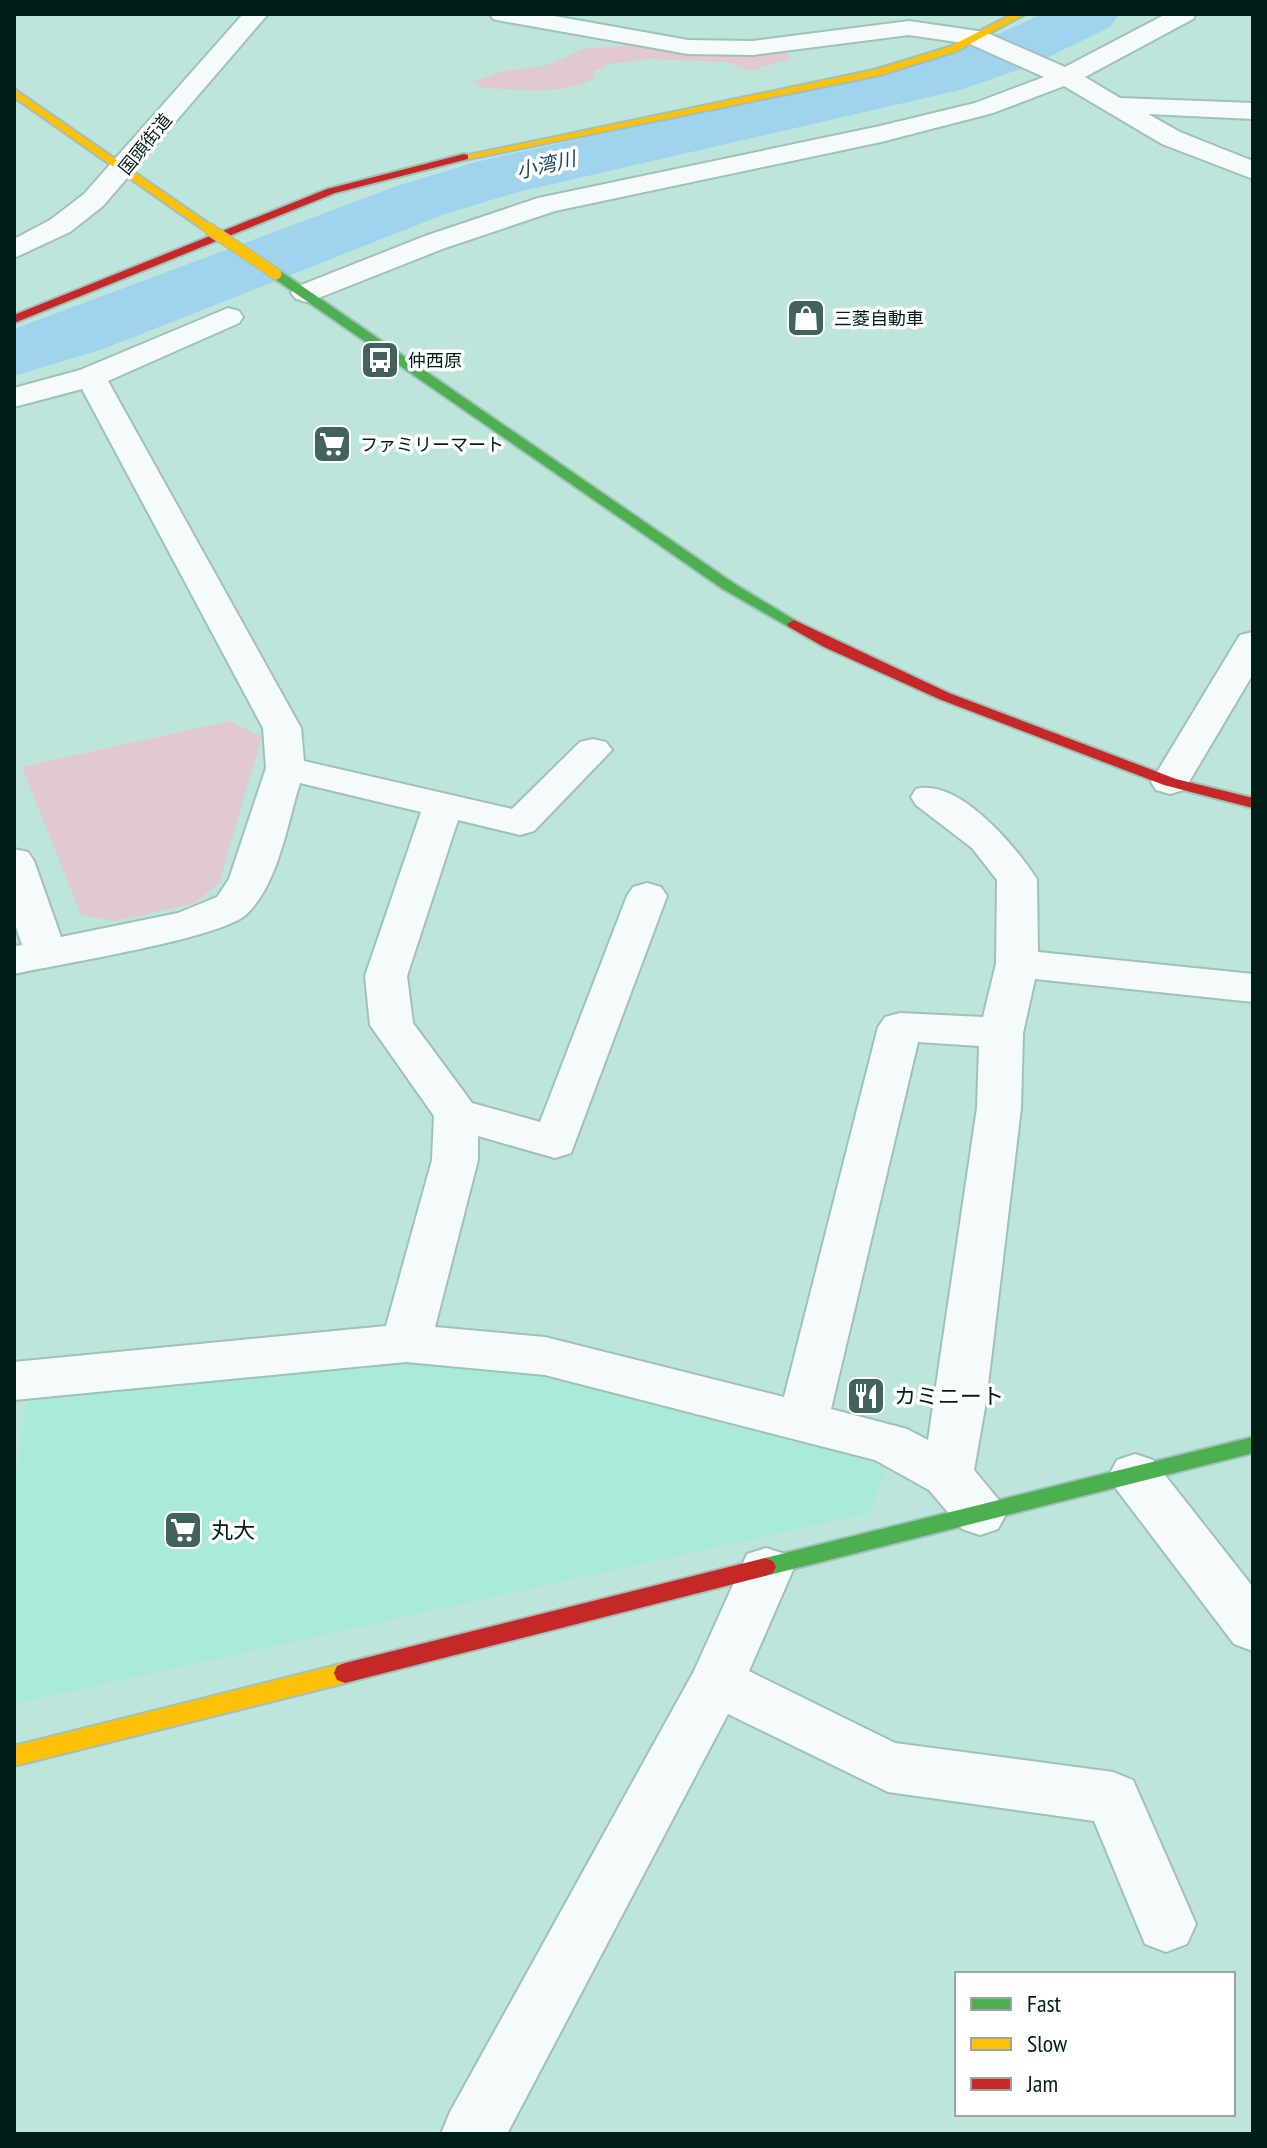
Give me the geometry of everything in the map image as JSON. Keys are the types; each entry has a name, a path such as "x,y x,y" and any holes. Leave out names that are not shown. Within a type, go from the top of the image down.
{"street":[{"name":"国頭街道","path":"14,249 50,233 84,211 124,169 256,14"},
{"path":"502,14 549,18 653,42 724,48 753,48 909,28 976,37 1066,77 1171,138 1253,171"},
{"path":"14,319 331,191 474,155 876,73 953,49 1020,14"},
{"path":"306,293 435,242 548,204 941,120 984,108 1066,77 1184,14"},
{"path":"14,92 728,586 829,644 944,696 1170,782 1253,803"},
{"path":"1115,104 1253,111"},
{"path":"14,225 50,233"},
{"path":"14,398 91,377 228,317"},
{"path":"14,861 29,956 188,924 231,906 249,881 285,768 282,728 91,377"},
{"path":"1170,782 1253,643"},
{"path":"285,768 520,823 593,750"},
{"path":"930,797 986,839 1017,879 1017,964 1001,1033 997,1124 961,1402 947,1475"},
{"path":"406,1343 455,1160 456,1114 392,1025 386,976 443,805"},
{"path":"456,1114 555,1142 647,896"},
{"path":"1017,964 1253,988"},
{"path":"803,1422 869,1143 900,1027 1001,1033"},
{"path":"14,1381 406,1343 545,1356 889,1443 947,1475 980,1514"},
{"path":"14,1756 766,1570 1058,1492 1253,1445"},
{"path":"1135,1475 1253,1628"},
{"path":"473,2134 717,1682 766,1570"},
{"path":"717,1682 888,1767 1113,1798 1166,1924"}],"shaded area":[{"path":"631,45 707,54 783,51 792,58 751,71 726,62 648,59 611,64 594,71 594,79 553,90 482,88 474,82 504,71 545,66 584,49"},
{"path":"230,721 262,737 219,883 195,903 115,921 81,915 22,767"},
{"path":"405,1357 554,1369 781,1426 888,1466 870,1513 14,1704 14,1491 27,1396"}],"waterway":[{"name":"小湾川","path":"14,354 80,332 421,200 500,176 938,77 1010,52 1089,14"}],"traffic: fast":[{"path":"276,274 728,586 794,624"},
{"path":"765,1567 1253,1445"}],"traffic: slow":[{"path":"464,157 876,73 953,49 1020,14"},
{"path":"14,92 208,228"},
{"path":"208,228 276,274"},
{"path":"14,1756 345,1673"}],"traffic: jam":[{"path":"14,319 331,191 464,157"},
{"path":"794,624 829,644 944,696 1170,782 1253,803"},
{"path":"345,1673 765,1567"}],"place":[{"name":"三菱自動車","path":"806,318"},
{"name":"仲西原","path":"380,360"},
{"name":"ファミリーマート","path":"332,444"},
{"name":"カミニート","path":"866,1396"},
{"name":"丸大","path":"183,1530"}]}
